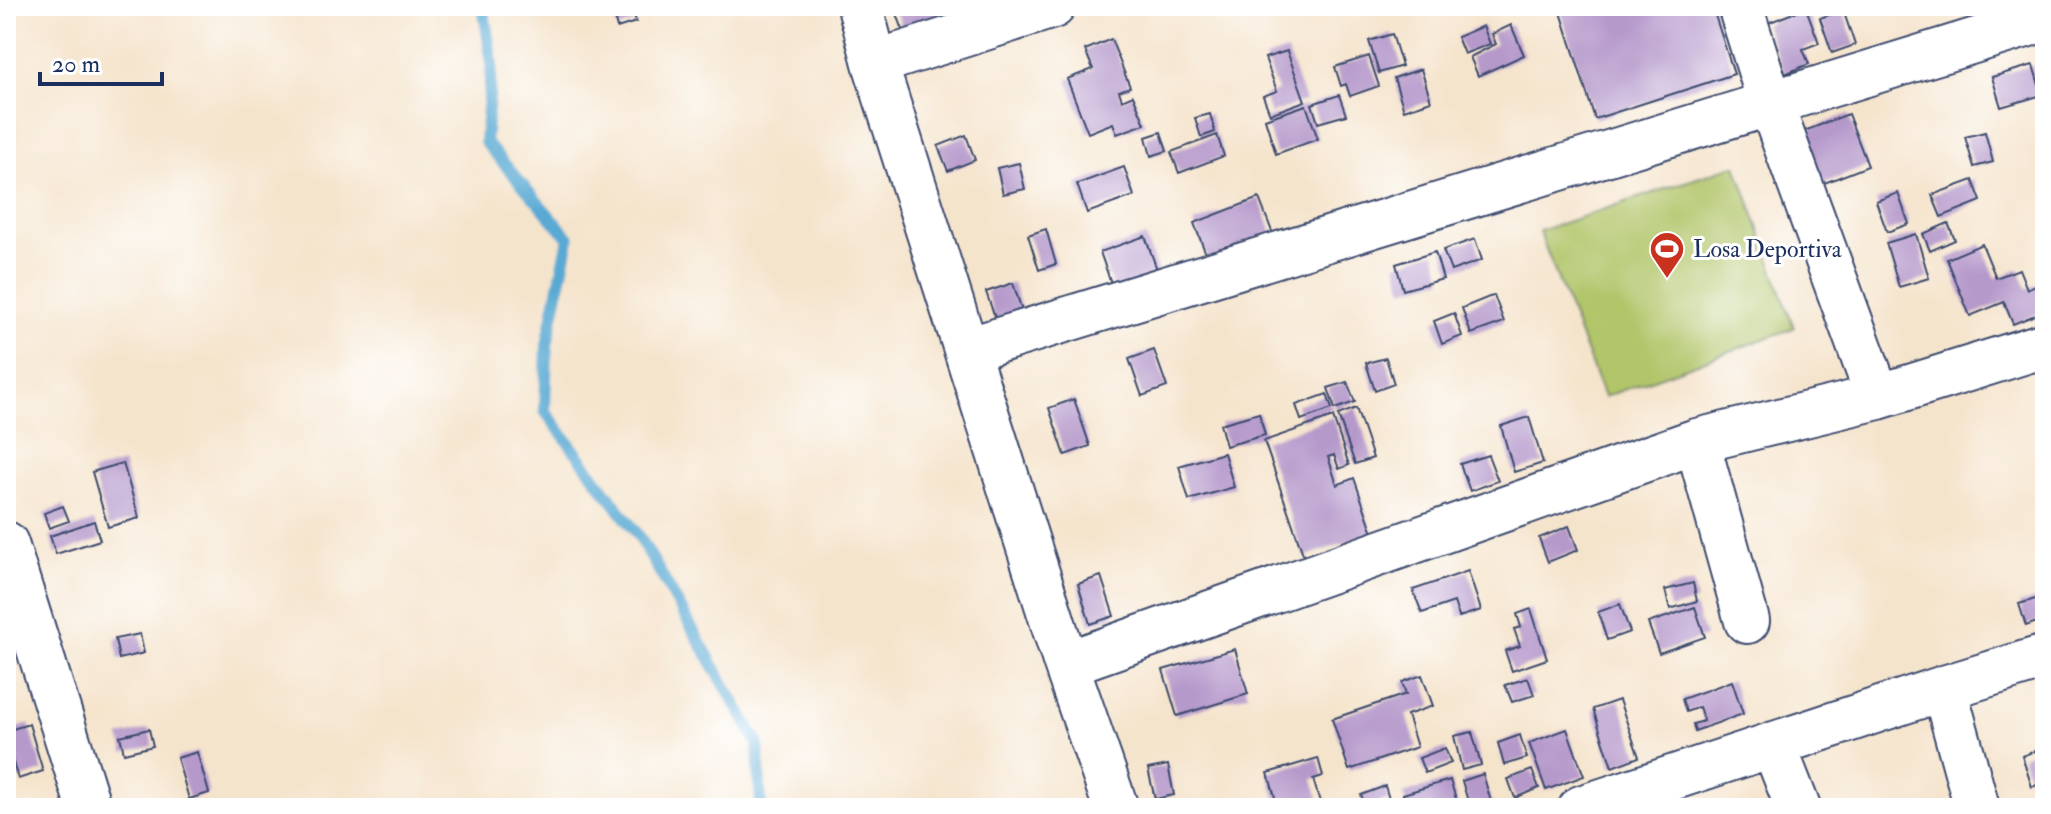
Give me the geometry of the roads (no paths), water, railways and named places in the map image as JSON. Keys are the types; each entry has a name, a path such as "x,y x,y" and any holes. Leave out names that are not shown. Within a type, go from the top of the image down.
{"street":[{"path":"860,6 875,63 1066,664 1116,808"},
{"path":"875,63 1053,6"},
{"path":"1740,6 1770,102 1878,397"},
{"path":"967,350 2045,19"},
{"path":"1066,664 1697,441 1878,397 2045,345"},
{"path":"1697,441 1747,621"},
{"path":"6,544 89,808"},
{"path":"1581,808 2045,657"},
{"path":"1944,688 1977,808"},
{"path":"1773,744 1798,808"}],"waterway":[{"path":"483,6 492,63 485,142 569,238 547,345 545,411 639,536 758,743 761,808"}],"place":[{"name":"Losa Deportiva","path":"1667,280"}]}
